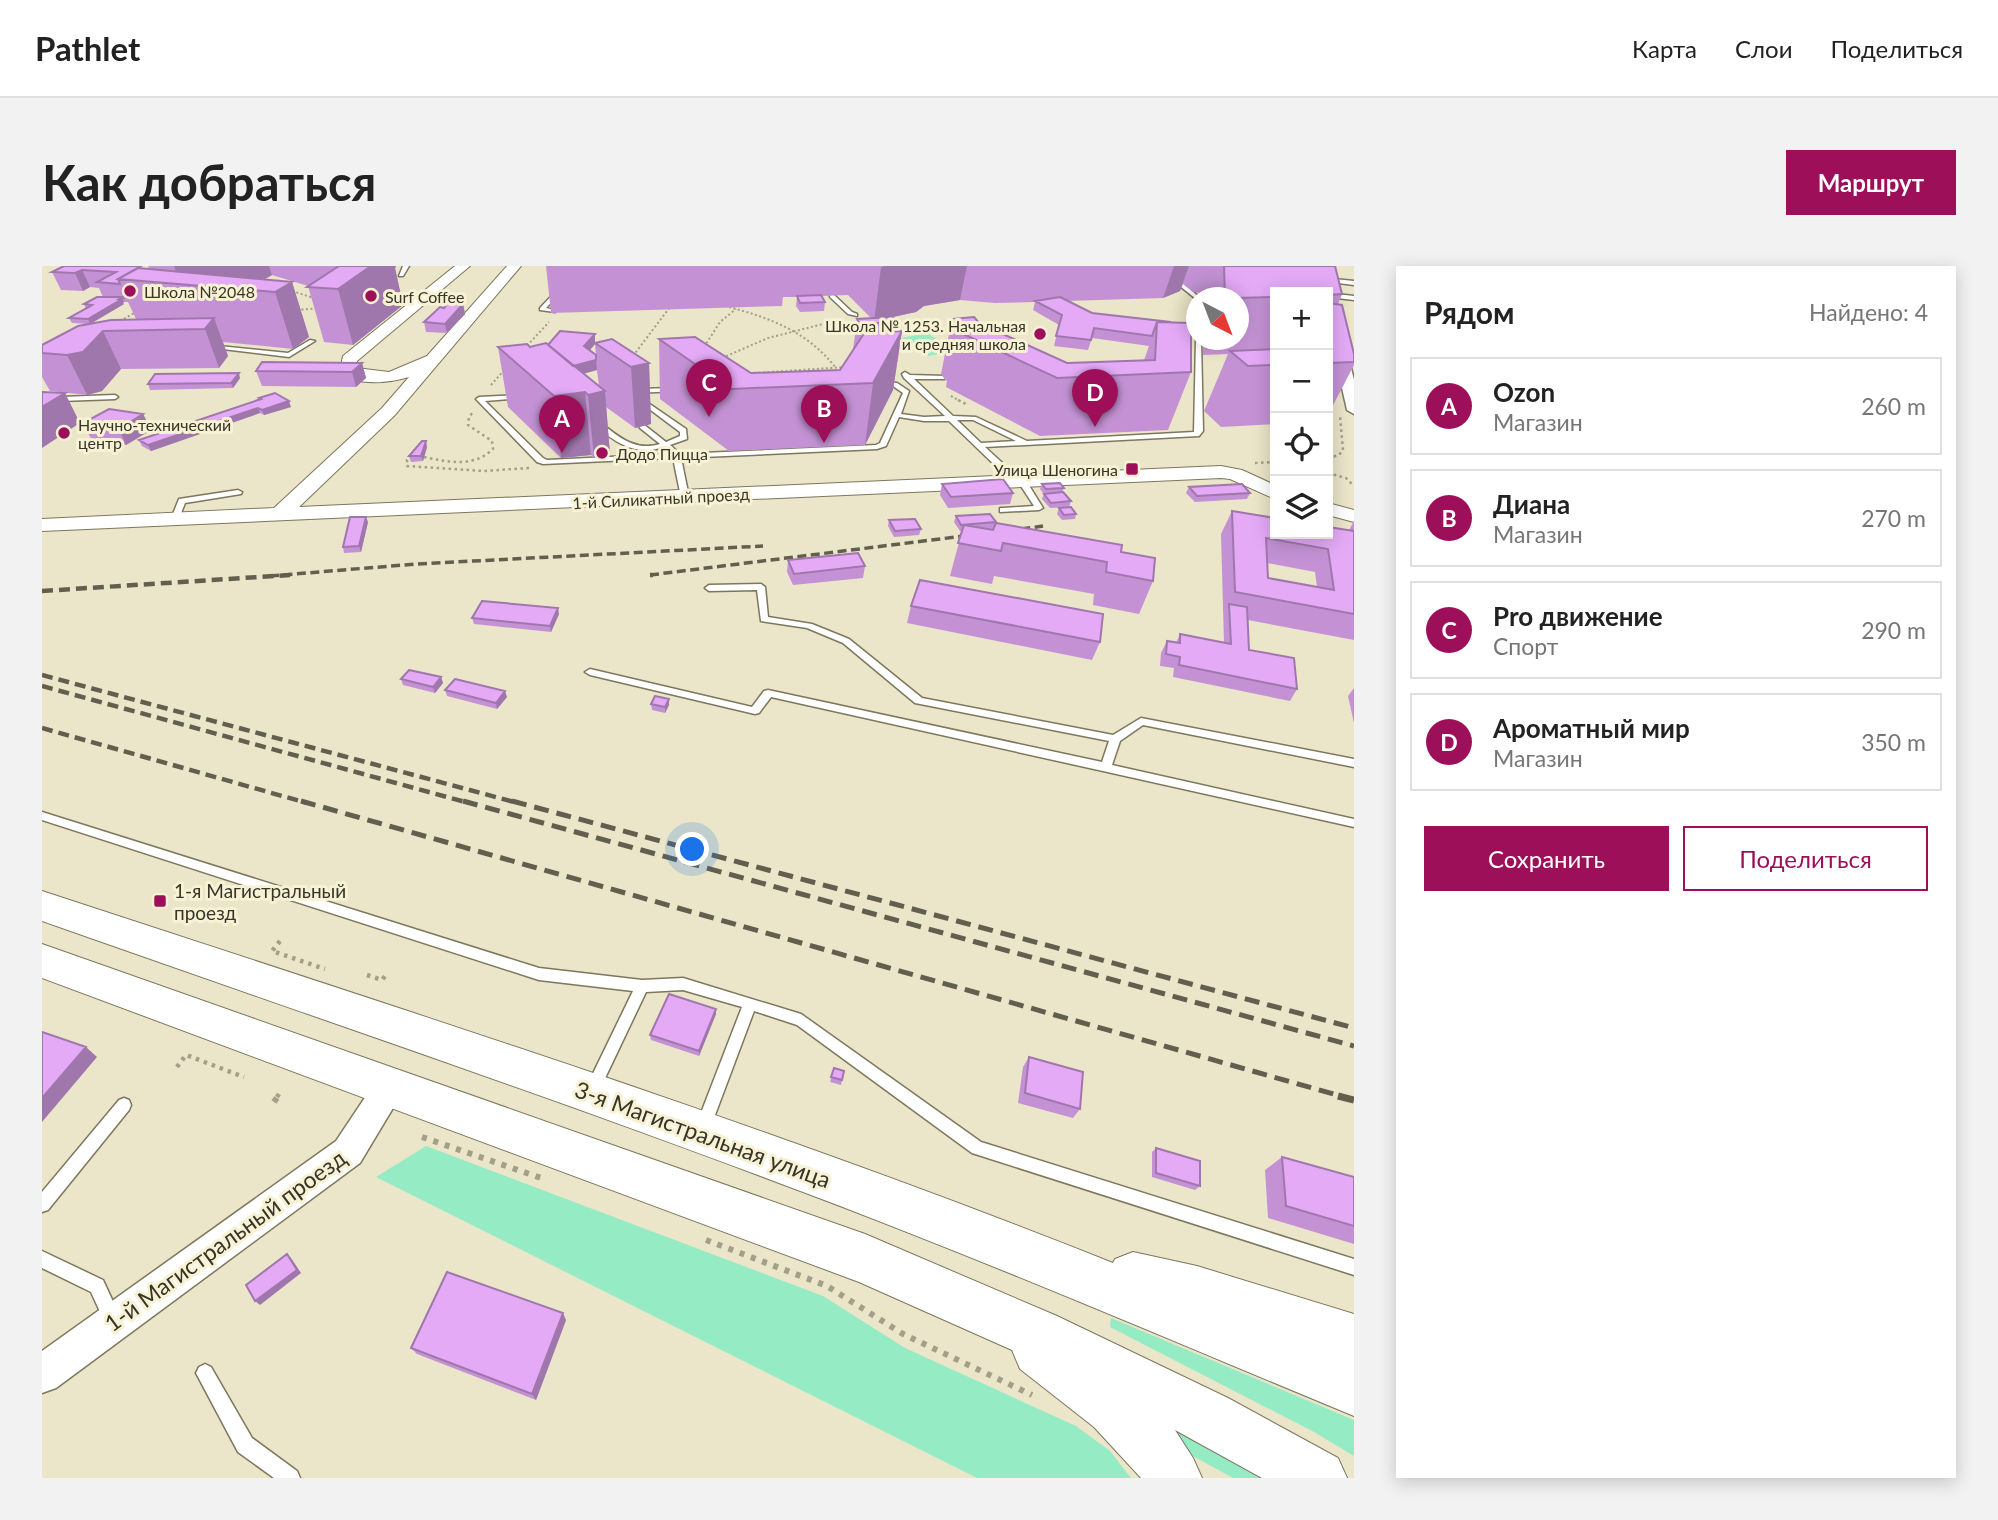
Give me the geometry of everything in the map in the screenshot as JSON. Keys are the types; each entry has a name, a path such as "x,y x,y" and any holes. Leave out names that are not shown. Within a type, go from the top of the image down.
{"main road":[{"name":"3-я Магистральная улица","path":"42,906 591,1093 883,1198 1354,1389"},
{"path":"42,961 865,1259 991,1312 1149,1385 1318,1478"},
{"path":"1013,1249 1197,1292 1354,1341"},
{"path":"991,1312 1122,1417 1155,1450 1173,1478"}],"street":[{"path":"447,345 425,363 400,376 363,377 348,371 349,359 463,266"},
{"path":"280,514 388,412 514,266"},
{"path":"348,474 406,415 530,266"},
{"path":"1321,266 1325,287"},
{"path":"1333,331 1354,410"},
{"name":"1-й Силикатный проезд","path":"42,525 310,513 364,516 685,497 1221,472 1235,474 1270,490"},
{"path":"310,513 329,494"},
{"path":"1333,510 1354,516"},
{"name":"1-й Магистральный проезд","path":"42,1374 348,1152 389,1088"}],"lane":[{"path":"401,275 406,266"},
{"path":"554,313 542,309 583,266"},
{"path":"1333,290 1354,283"},
{"path":"1182,285 1186,288"},
{"path":"1333,294 1354,298"},
{"path":"832,296 855,315"},
{"path":"553,298 564,298"},
{"path":"202,346 289,355 312,341"},
{"path":"982,445 1197,433 1198,350"},
{"path":"907,376 982,445 1007,472 1022,481 1039,508 1003,510"},
{"path":"887,378 944,377"},
{"path":"484,401 543,462 877,447 883,444 906,396 900,387 879,382 843,383"},
{"path":"484,401 489,387"},
{"path":"625,392 691,389"},
{"path":"586,414 632,449 643,450 681,439 685,433 625,392"},
{"path":"484,401 536,395"},
{"path":"42,397 115,397"},
{"path":"897,415 924,419 982,420 1026,443"},
{"path":"643,426 666,443 676,456 685,497"},
{"path":"175,519 181,502 238,492"},
{"path":"709,588 761,587 764,619 809,626 846,641 919,701 1115,739"},
{"path":"590,672 755,711 768,693 1354,823"},
{"path":"1106,767 1115,739 1141,721 1354,763"},
{"path":"42,816 539,974 642,986 683,984 801,1020 977,1148 1354,1267"},
{"path":"591,1093 642,986"},
{"path":"701,1133 750,1004"},
{"path":"42,1204 124,1105"},
{"path":"42,1259 97,1286 114,1322"},
{"path":"205,1373 244,1445 290,1478"}],"path":[{"path":"291,291 317,299"},
{"path":"738,304 725,306 793,331 817,347 835,368 843,383"},
{"path":"316,310 328,305"},
{"path":"625,392 616,388 618,379 671,306 661,307"},
{"path":"289,309 326,309"},
{"path":"704,346 720,321 737,309"},
{"path":"113,325 136,312"},
{"path":"718,360 742,348 793,331 845,318 839,312"},
{"path":"517,356 554,313"},
{"path":"489,387 508,366"},
{"path":"745,374 851,367"},
{"path":"424,457 461,463 489,454 493,449 492,441 469,429 466,424 472,411 484,401"},
{"path":"1333,474 1346,478 1354,486"},
{"path":"280,941 272,951 326,970"},
{"path":"367,975 382,980 385,976"},
{"path":"177,1067 186,1055 244,1077"},
{"path":"274,1102 281,1091"},
{"path":"422,1137 549,1181"},
{"path":"701,1238 827,1286 903,1334 1040,1399"}],"green space":[{"path":"927,333 955,351 928,356 901,338"},
{"path":"426,1146 823,1296 905,1348 1076,1426 1110,1451 1131,1478 977,1478 376,1177"},
{"path":"1111,1318 1354,1420 1354,1456 1314,1432 1110,1327"},
{"path":"1160,1420 1267,1478 1233,1478 1175,1446"}],"building":[{"path":"64,266 141,266 118,279 120,284 97,282 116,272 52,272"},
{"path":"339,266 371,266 338,289 307,287"},
{"path":"1224,266 1335,266 1342,294 1333,295 1333,287 1270,287 1270,297 1249,298 1249,287 1225,287"},
{"path":"138,268 292,282 275,292 118,279"},
{"path":"821,295 825,302 800,303 797,296"},
{"path":"97,297 122,299 88,319 69,318 92,305 84,304"},
{"path":"1060,297 1092,313 1171,322 1157,322 1152,336 1094,328 1091,340 1056,336 1062,315 1035,301"},
{"path":"448,303 463,304 445,324 424,322 440,307 444,308"},
{"path":"1333,304 1342,305 1354,362 1333,363"},
{"path":"893,317 897,322 860,324 857,319"},
{"path":"974,317 980,324 957,325 952,319"},
{"path":"214,318 205,329 103,331 83,352 67,355 42,353 42,345 78,326 111,320"},
{"path":"1157,322 1186,323 1186,350 1191,350 1191,372 1057,378 957,331 992,329 1067,363 1155,360"},
{"path":"560,331 595,334 584,346 596,355 596,360 573,366 548,345"},
{"path":"902,331 873,383 731,389 659,339 695,337 751,373 840,370 865,332"},
{"path":"612,339 649,363 631,367 595,343"},
{"path":"546,343 605,391 588,395 585,392 554,396 498,347 527,344 530,347"},
{"path":"1270,349 1270,365 1248,366 1230,351"},
{"path":"262,362 362,363 352,372 256,371"},
{"path":"239,373 231,383 148,384 155,374"},
{"path":"42,392 65,393 42,407"},
{"path":"275,393 289,401 262,410 258,408 148,445 139,440 261,399 259,398"},
{"path":"109,409 143,414 119,429 83,423"},
{"path":"422,441 426,441 421,456 409,456"},
{"path":"1003,479 1013,493 951,497 942,484"},
{"path":"1060,483 1064,488 1046,489 1042,484"},
{"path":"1242,484 1250,493 1197,496 1189,487"},
{"path":"1063,492 1071,501 1051,503 1044,494"},
{"path":"1071,507 1076,514 1064,515 1059,508"},
{"path":"1232,511 1270,517 1270,539 1266,538 1268,578 1334,590 1328,549 1272,539 1333,539 1333,528 1354,531 1354,614 1235,592"},
{"path":"990,514 996,522 961,525 956,516"},
{"path":"350,517 366,517 359,546 343,547"},
{"path":"915,519 921,529 895,531 889,520"},
{"path":"996,523 1122,545 1121,552 1155,558 1153,581 1106,572 1107,562 1003,543 1001,551 958,543 964,525 993,530"},
{"path":"858,553 865,566 794,574 788,560"},
{"path":"920,580 1103,614 1100,642 911,606"},
{"path":"482,601 558,608 550,626 472,618"},
{"path":"1229,604 1247,607 1249,650 1294,658 1297,689 1179,665 1180,657 1166,654 1167,641 1180,643 1180,634 1231,644"},
{"path":"409,670 441,677 433,687 401,679"},
{"path":"455,679 505,691 496,703 445,690"},
{"path":"655,696 669,699 665,707 651,704"},
{"path":"669,994 716,1009 699,1051 650,1035"},
{"path":"42,1032 86,1047 42,1098"},
{"path":"1029,1057 1083,1072 1080,1109 1025,1093"},
{"path":"834,1068 844,1071 842,1080 831,1077"},
{"path":"1156,1148 1200,1161 1200,1186 1156,1173"},
{"path":"1282,1157 1354,1177 1354,1226 1286,1206"},
{"path":"287,1254 297,1270 255,1301 246,1285"},
{"path":"447,1272 563,1313 532,1394 411,1348"}],"railway":[{"path":"1008,531 1043,526"},
{"path":"653,575 650,575 980,534"},
{"path":"270,576 416,564 763,546"},
{"path":"42,591 290,575"},
{"path":"42,675 518,803"},
{"path":"42,686 469,803"},
{"path":"42,728 307,803"},
{"path":"301,801 1344,1097"},
{"path":"463,801 1354,1046"},
{"path":"512,801 1354,1028"},
{"path":"1338,1096 1354,1100"}],"place":[{"name":"Школа №2048","path":"130,291"},
{"name":"Surf Coffee","path":"371,296"},
{"name":"Школа № 1253. Начальная и средняя школа","path":"1040,334"},
{"name":"Pro движение","path":"709,417"},
{"name":"Ароматный мир","path":"1095,427"},
{"name":"Научно-технический центр","path":"64,433"},
{"name":"Диана","path":"824,443"},
{"name":"Ozon","path":"562,453"},
{"name":"Додо Пицца","path":"602,453"},
{"name":"Улица Шеногина","path":"1132,469"},
{"name":"1-я Магистральный проезд","path":"160,901"}]}
